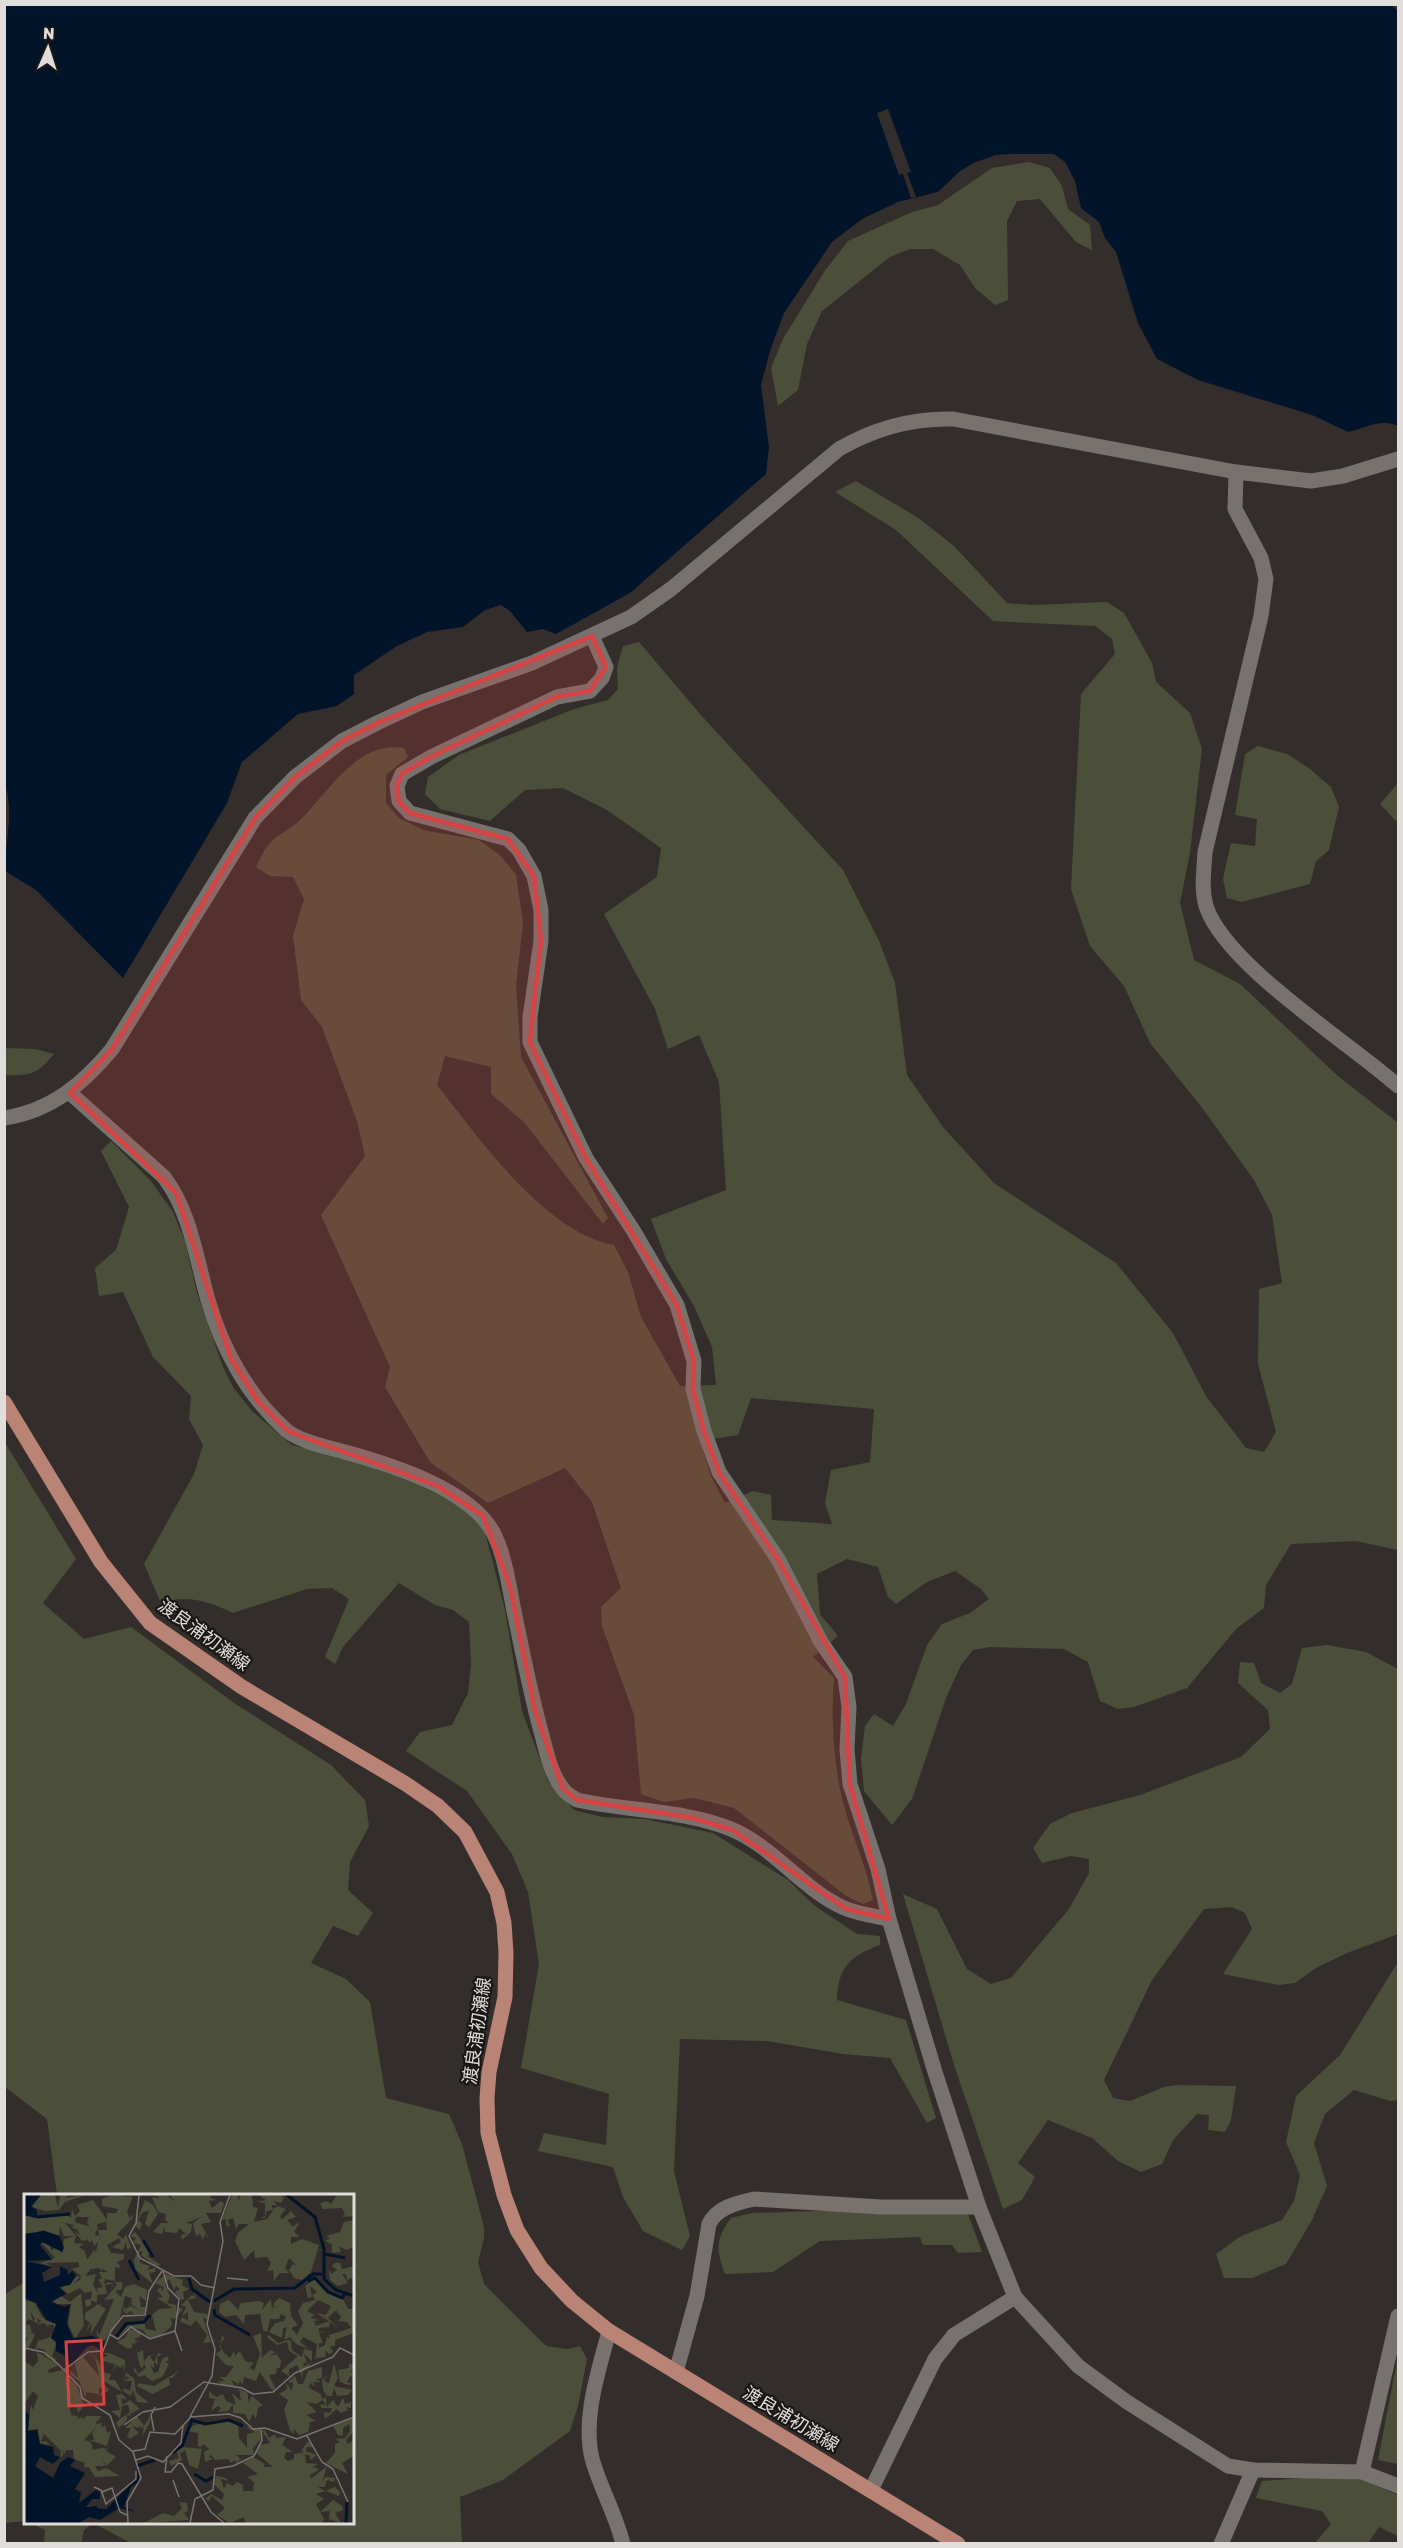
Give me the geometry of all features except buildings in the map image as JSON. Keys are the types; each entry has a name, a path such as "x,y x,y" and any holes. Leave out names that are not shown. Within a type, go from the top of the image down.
{"main road":[{"name":"渡良浦初瀬線","path":"4,1402 101,1562 150,1623 243,1687 406,1784 438,1806 465,1832 497,1892 504,1923 505,1996 487,2098 488,2133 504,2195 517,2230 541,2268 572,2301 609,2331 958,2544"}],"street":[{"path":"4,1118 70,1093 87,1078 112,1049 255,818 295,777 342,741 386,719 422,702 532,663 631,617 671,589 839,449 864,435 892,426 929,419 973,422 1236,472 1311,481 1343,476 1398,459"},
{"path":"1236,472 1235,509 1261,558 1266,579 1261,616 1205,852 1202,885 1206,907 1220,933 1252,968 1398,1086"},
{"path":"592,636 606,667 602,678 590,691 556,697 431,757 402,774 397,786 399,801 410,813 418,816 508,839 519,850 534,876 541,910 541,941 530,1017 530,1042 586,1158 633,1230 676,1305 694,1361 693,1389 704,1431 719,1472 778,1559 821,1642 845,1677 849,1707 847,1749 849,1784 878,1869 889,1918 979,2207 1015,2297 1078,2366 1127,2402 1228,2466 1252,2470 1362,2472 1398,2486"},
{"path":"70,1093 164,1177 176,1193 195,1247 208,1302 231,1359 259,1403 289,1432 366,1458 437,1486 464,1499 483,1516 494,1536 510,1587 535,1711 550,1764 563,1789 577,1800 693,1818 732,1830 771,1853 800,1879 846,1909 889,1918"},
{"path":"676,2372 697,2296 708,2224 714,2214 736,2203 754,2199 881,2207 979,2207"},
{"path":"871,2490 935,2359 954,2335 1015,2297"},
{"path":"1362,2472 1398,2316"},
{"path":"609,2331 597,2376 589,2441 592,2461 623,2544"},
{"path":"1221,2544 1252,2470"}],"highlighted area":[{"path":"592,636 606,667 590,691 557,697 431,757 402,774 397,786 399,801 410,813 508,839 534,876 541,941 530,1042 586,1158 677,1305 694,1361 693,1389 704,1431 719,1472 778,1559 845,1677 850,1784 889,1919 846,1909 732,1830 692,1818 577,1800 563,1789 535,1711 510,1587 483,1516 437,1486 289,1432 259,1403 231,1359 176,1193 70,1093 112,1049 255,818 295,777 342,741 377,723"}],"green space":[{"path":"1029,162 1050,168 1062,186 1068,209 1090,225 1092,250 1076,242 1040,199 1017,201 1007,221 1008,300 995,305 975,288 960,265 933,249 910,249 890,257 822,311 807,344 798,390 778,406 771,368 783,339 824,272 848,241 912,212 938,205 992,168"},
{"path":"856,481 917,517 954,546 1007,603 1032,605 1107,602 1124,613 1152,663 1156,682 1190,713 1202,749 1190,853 1180,903 1194,960 1240,984 1338,1076 1398,1123 1398,1550 1356,1541 1291,1544 1266,1585 1264,1608 1236,1629 1187,1688 1134,1707 1118,1709 1100,1701 1088,1662 1064,1649 990,1647 973,1650 961,1665 946,1698 912,1799 892,1825 864,1791 861,1759 865,1726 874,1714 893,1726 906,1704 927,1645 942,1624 970,1613 989,1599 981,1589 955,1571 927,1582 896,1604 888,1597 878,1567 847,1559 817,1574 820,1614 838,1636 813,1657 834,1678 833,1736 838,1779 844,1807 873,1900 863,1904 845,1895 734,1808 694,1798 664,1802 641,1794 634,1715 602,1626 601,1607 621,1588 592,1502 565,1468 488,1503 430,1462 385,1387 390,1367 321,1215 365,1156 357,1121 322,1027 301,1000 293,936 304,899 293,877 270,876 256,867 270,843 299,821 344,771 371,753 387,748 404,748 408,757 386,775 386,803 399,818 423,830 479,840 501,856 516,875 523,923 516,985 521,1057 608,1218 603,1224 524,1122 491,1094 491,1067 445,1056 437,1085 493,1156 539,1203 563,1222 588,1237 614,1245 628,1272 641,1317 680,1386 716,1385 712,1347 694,1306 666,1259 651,1219 726,1190 719,1082 699,1035 668,1049 655,1009 604,914 657,877 661,848 607,810 563,788 525,790 490,821 440,809 425,794 428,777 459,755 574,709 608,700 618,689 617,668 623,646 639,642 700,714 843,870 879,941 895,983 907,1075 943,1127 994,1183 1116,1263 1173,1333 1206,1396 1246,1448 1264,1452 1276,1432 1258,1364 1259,1289 1282,1283 1272,1215 1254,1180 1203,1109 1150,1043 1124,986 1090,946 1071,889 1081,694 1115,654 1112,639 1095,626 993,621 896,530 835,492","holes":["751,1398 874,1409 870,1462 831,1470 825,1503 832,1524 772,1520 771,1495 753,1491 725,1503 711,1476 700,1441 738,1435"]},
{"path":"1258,746 1287,754 1310,769 1331,787 1339,807 1329,850 1316,861 1310,884 1241,902 1227,898 1223,879 1231,843 1255,846 1257,819 1235,815 1245,754"},
{"path":"1398,783 1398,823 1380,804"},
{"path":"5,1048 35,1049 54,1054 38,1070 21,1075 5,1075"},
{"path":"111,1141 151,1181 173,1212 185,1241 197,1293 223,1367 233,1387 252,1411 292,1445 354,1461 415,1483 471,1511 485,1532 505,1610 522,1711 548,1781 574,1810 602,1817 645,1819 713,1833 788,1880 815,1906 857,1934 880,1936 880,1945 853,1959 843,1971 837,2000 906,2020 936,2118 927,2123 890,2058 843,2054 767,2041 680,2039 674,2171 690,2236 682,2250 643,2231 623,2197 613,2167 538,2151 544,2133 606,2145 609,2094 521,2068 539,1964 528,1892 512,1854 467,1791 406,1751 420,1732 452,1725 468,1693 471,1664 469,1622 453,1610 435,1605 399,1583 343,1647 335,1664 325,1657 349,1599 332,1588 307,1589 233,1613 198,1600 180,1599 161,1603 144,1564 194,1474 203,1445 189,1419 191,1396 153,1357 123,1292 99,1296 95,1268 116,1250 129,1207 101,1151"},
{"path":"4,1441 76,1559 43,1603 84,1639 131,1627 234,1703 331,1765 365,1800 369,1826 350,1862 348,1890 373,1913 358,1936 333,1926 311,1963 346,1979 370,2002 386,2098 449,2114 462,2144 484,2227 484,2238 478,2262 484,2284 546,2346 567,2349 580,2346 587,2359 578,2406 570,2431 503,2480 460,2497 462,2543 131,2543 95,2524 354,2524 354,2194 57,2194 47,2119 5,2087"},
{"path":"1327,1645 1366,1652 1398,1669 1398,1934 1347,1953 1316,1968 1295,1983 1279,1985 1223,1974 1252,1929 1245,1913 1232,1907 1204,1909 1152,1980 1104,2080 1113,2098 1130,2101 1164,2087 1178,2085 1236,2086 1231,2120 1225,2132 1208,2130 1209,2115 1197,2114 1173,2140 1162,2164 1141,2172 1118,2161 1092,2138 1048,2120 1018,2163 1035,2177 1022,2200 1003,2209 955,2068 903,1894 937,1909 967,1969 991,1984 1011,1978 1069,1909 1089,1873 1089,1859 1071,1856 1042,1863 1033,1848 1050,1824 1072,1813 1140,1795 1241,1757 1270,1729 1268,1710 1238,1683 1240,1662 1254,1663 1261,1683 1280,1693 1292,1684 1302,1648"},
{"path":"1398,1962 1398,2100 1390,2101 1354,2090 1325,2114 1314,2143 1327,2186 1312,2220 1286,2264 1252,2278 1224,2278 1216,2254 1241,2236 1282,2220 1294,2201 1300,2175 1286,2142 1296,2096 1340,2055"},
{"path":"847,2210 968,2214 982,2252 958,2253 952,2245 923,2245 920,2237 820,2241 773,2272 725,2274 719,2245 722,2233 731,2218 752,2213"},
{"path":"24,2283 24,2521 5,2523 5,2294"},
{"path":"1398,2356 1398,2464 1378,2460"},
{"path":"1317,2477 1363,2480 1398,2495 1398,2536 1379,2527 1368,2543 1315,2543 1331,2524 1322,2511 1256,2498 1262,2481"},
{"path":"32,2524 92,2524 84,2530 81,2543 44,2543 45,2530"}],"water":[{"path":"4,5 1391,5 1398,11 1398,426 1380,423 1348,432 1312,415 1198,380 1157,359 1138,323 1116,252 1105,238 1099,222 1081,208 1075,181 1065,162 1054,154 1010,154 996,155 973,163 959,172 938,192 898,202 862,219 832,242 784,313 761,385 769,447 766,474 630,593 556,634 543,629 527,632 510,611 501,605 485,610 463,627 427,632 397,646 354,675 354,694 337,706 298,714 242,762 227,803 123,978 36,890 5,871 9,803 4,782"}],"pier":[{"path":"888,109 911,172 907,173 916,197 911,198 903,174 899,175 877,113"}]}
